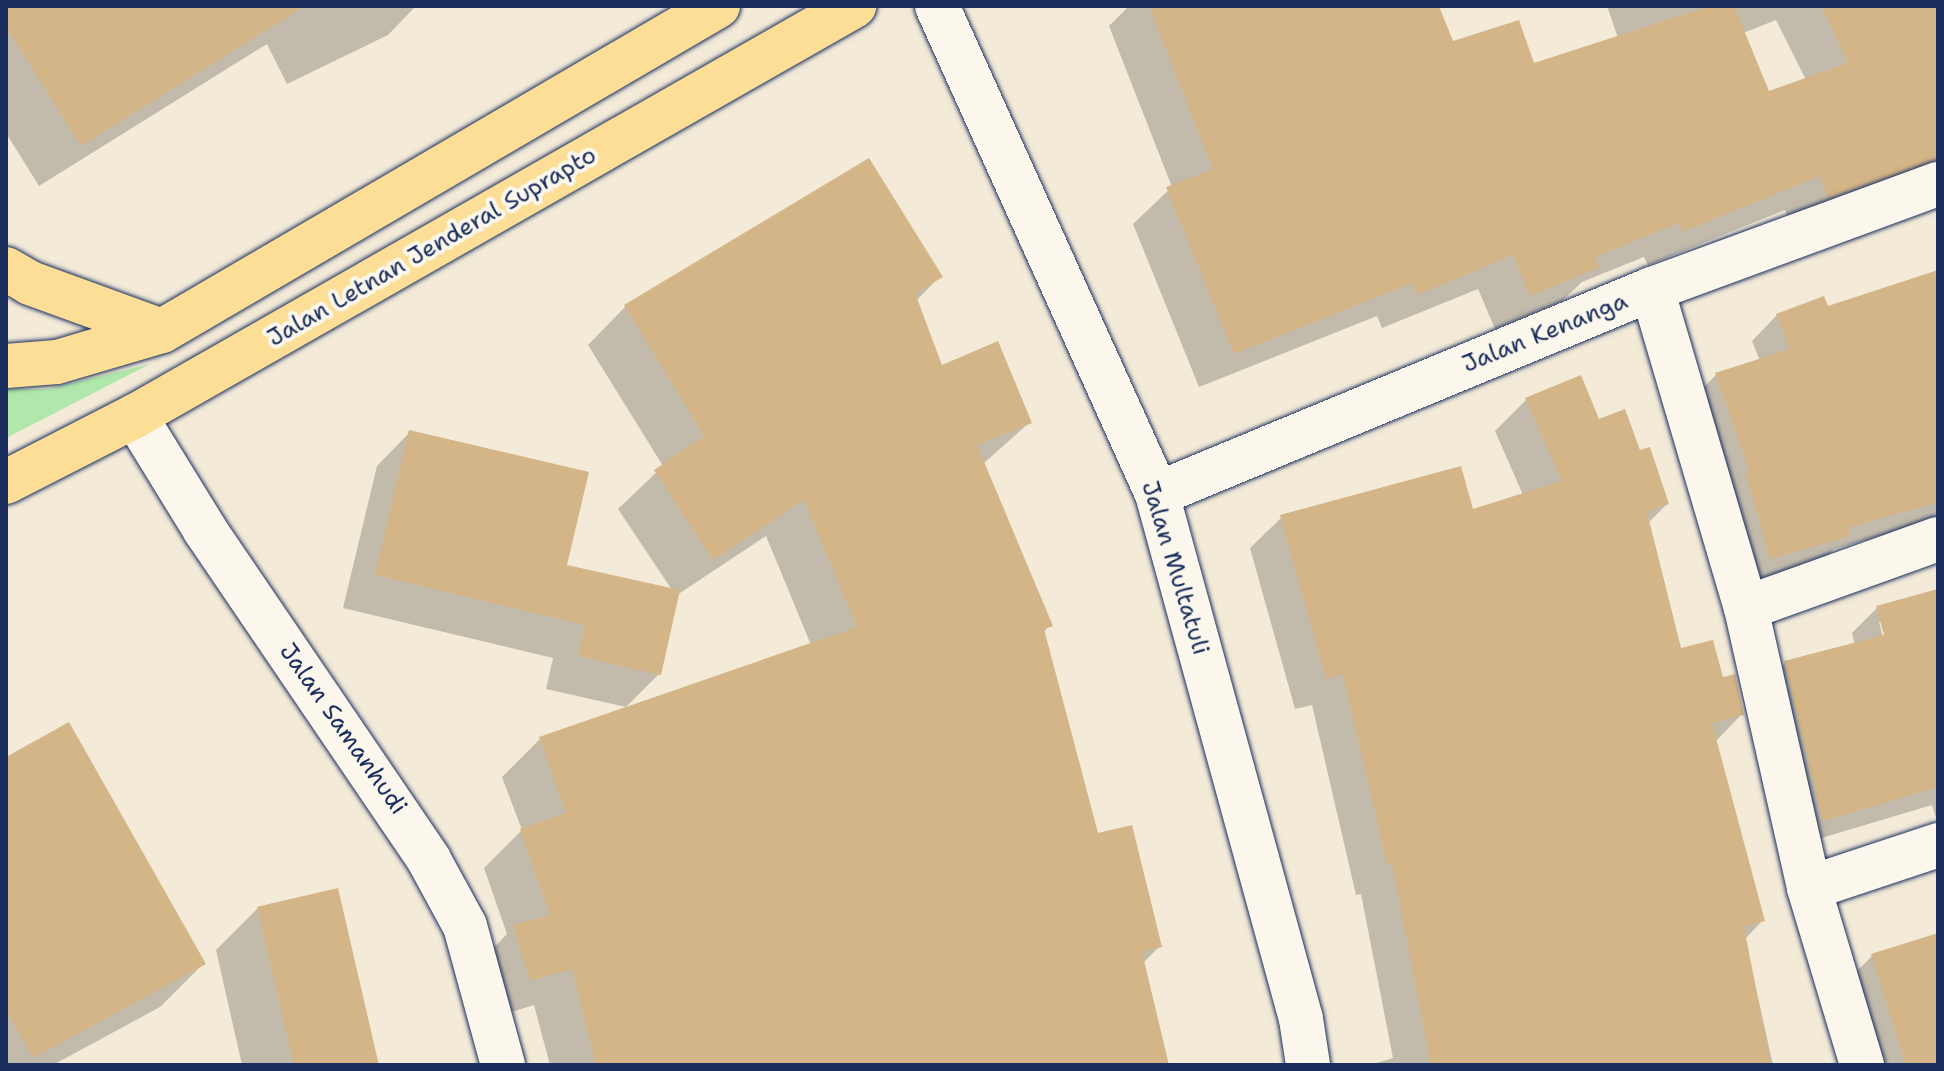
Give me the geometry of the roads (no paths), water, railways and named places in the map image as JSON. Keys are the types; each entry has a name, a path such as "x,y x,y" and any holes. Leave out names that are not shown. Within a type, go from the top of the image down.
{"main road":[{"path":"6,366 57,362 162,331 718,6"},
{"name":"Jalan Letnan Jenderal Suprapto","path":"6,482 135,416 854,6"},
{"path":"6,269 30,283 162,331"}],"street":[{"name":"Jalan Multatuli","path":"937,6 1157,494 1301,1019 1308,1065"},
{"name":"Jalan Kenanga","path":"1157,494 1652,289 1938,184"},
{"path":"1652,289 1746,608 1809,888 1862,1065"},
{"name":"Jalan Samanhudi","path":"135,416 205,530 429,860 465,926 503,1065"},
{"path":"1746,608 1938,539"},
{"path":"1809,888 1938,845"}]}
